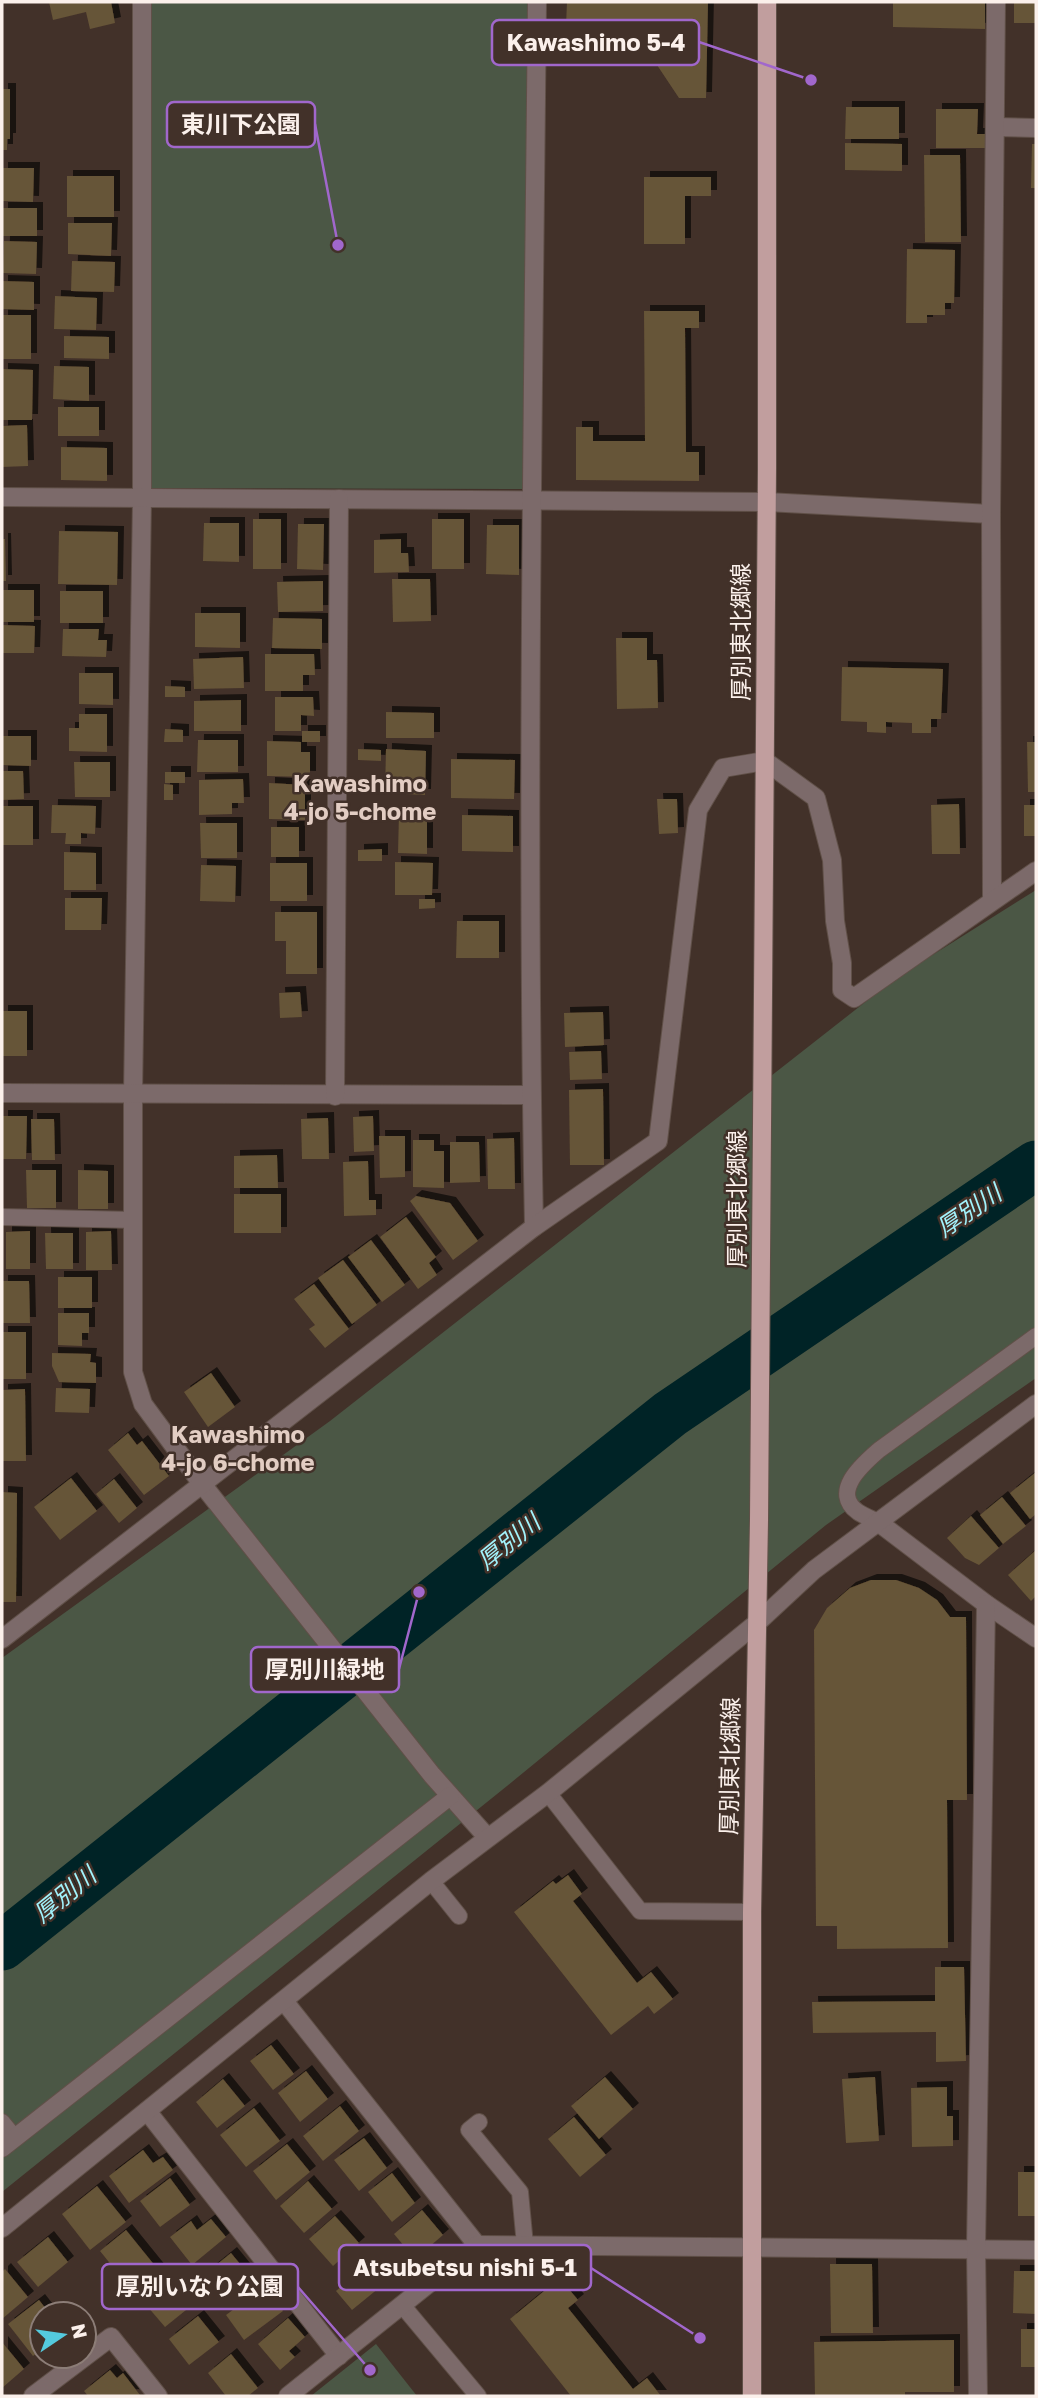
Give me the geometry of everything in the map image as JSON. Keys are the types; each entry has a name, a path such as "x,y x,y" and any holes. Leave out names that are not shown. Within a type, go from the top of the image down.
{"main road":[{"name":"厚別東北郷線","path":"752,2396 752,1912 758,1622 767,502 767,2"}],"street":[{"path":"142,2 142,498 133,1372 143,1404 202,1484 432,1774 487,1837"},
{"path":"534,1227 531,1096 532,500 537,2"},
{"path":"992,901 996,2"},
{"path":"996,128 1036,128"},
{"path":"2,497 767,502 992,514"},
{"path":"335,1096 339,499"},
{"path":"2,1639 534,1227 658,1141 698,810 723,768 765,761 816,798 832,860 842,990 854,998 1036,871"},
{"path":"2,1093 531,1096"},
{"path":"2,2228 431,1881 548,1793 758,1622 814,1570 1036,1404"},
{"path":"878,1522 986,1604 1034,1634"},
{"path":"978,2396 976,2249 986,1604"},
{"path":"6,2134 450,1796"},
{"path":"284,2001 477,2245"},
{"path":"148,2111 339,2356"},
{"path":"288,2396 477,2245 1036,2250"},
{"path":"33,2396 111,2337 158,2396"}],"lane":[{"path":"2,1217 134,1220"},
{"path":"878,1522 856,1511 848,1496 847,1487 859,1467 1036,1336"},
{"path":"548,1793 640,1911 752,1912"},
{"path":"431,1881 459,1916"},
{"path":"479,2122 470,2130 520,2192 525,2245"},
{"path":"402,2305 478,2396"}],"green space":[{"path":"151,2 530,2 524,489 148,488"},
{"path":"1036,890 1036,1378 826,1525 507,1786 2,2192 2,1658 330,1421 896,978"},
{"path":"376,2344 417,2396 311,2396"}],"building":[{"path":"49,2 111,2 115,23 90,29 86,12 53,20"},
{"path":"567,2 708,2 706,98 679,98 649,53 650,28 566,26"},
{"path":"893,2 985,2 985,29 893,27"},
{"path":"1014,2 1036,2 1036,23 1014,23"},
{"path":"2,89 10,89 10,139 7,139 7,150 2,150"},
{"path":"846,107 899,107 899,139 845,139"},
{"path":"936,109 978,109 977,134 985,134 985,148 936,148"},
{"path":"845,143 902,144 902,171 845,170"},
{"path":"1032,144 1036,144 1036,188 1031,188"},
{"path":"924,155 960,155 961,242 925,242"},
{"path":"2,168 34,168 33,202 2,201"},
{"path":"67,176 114,176 114,217 67,217"},
{"path":"644,177 711,177 711,196 685,196 685,244 644,244"},
{"path":"2,208 37,208 37,236 2,236"},
{"path":"68,223 112,223 111,256 68,254"},
{"path":"4,241 37,242 36,274 3,273"},
{"path":"907,249 955,250 954,303 945,303 945,315 927,315 927,323 906,323"},
{"path":"72,261 115,262 114,292 71,291"},
{"path":"2,281 34,282 34,310 2,309"},
{"path":"55,296 97,298 96,330 54,329"},
{"path":"644,311 699,311 699,328 685,328 686,452 699,452 699,481 576,480 576,427 593,427 593,441 645,441"},
{"path":"2,315 31,315 31,359 2,359"},
{"path":"64,336 109,337 109,359 64,358"},
{"path":"54,366 89,367 89,401 53,399"},
{"path":"2,369 33,370 32,420 2,420"},
{"path":"58,407 99,407 99,436 58,436"},
{"path":"27,425 28,466 2,467 2,426"},
{"path":"61,447 107,448 107,481 61,480"},
{"path":"253,519 281,519 281,569 253,569"},
{"path":"432,519 464,519 464,569 432,569"},
{"path":"204,523 239,523 239,562 203,561"},
{"path":"298,524 324,524 323,570 297,569"},
{"path":"487,525 519,525 519,575 486,574"},
{"path":"59,531 118,532 117,585 58,584"},
{"path":"2,539 5,539 6,581 2,581"},
{"path":"401,539 401,553 408,553 409,572 374,573 374,540"},
{"path":"392,579 430,579 431,621 393,622"},
{"path":"323,581 323,611 278,612 277,582"},
{"path":"2,590 34,590 34,622 2,622"},
{"path":"60,591 103,591 103,623 60,623"},
{"path":"195,613 240,613 240,648 195,647"},
{"path":"273,618 322,619 322,649 272,648"},
{"path":"2,625 35,626 34,653 2,653"},
{"path":"63,629 99,629 98,640 107,640 106,657 62,656"},
{"path":"616,638 647,638 647,660 657,660 658,708 617,709"},
{"path":"265,654 314,654 315,675 303,675 303,691 265,691"},
{"path":"243,657 244,688 194,689 193,659"},
{"path":"842,667 943,669 941,719 931,719 931,733 912,733 912,723 886,722 886,733 867,732 867,722 841,721"},
{"path":"79,673 113,673 113,705 79,704"},
{"path":"165,686 185,687 185,697 165,697"},
{"path":"275,697 313,697 314,716 301,715 301,731 275,731"},
{"path":"241,700 241,731 194,731 194,701"},
{"path":"386,712 434,713 434,738 386,738"},
{"path":"79,714 107,714 107,752 69,751 69,728 79,728"},
{"path":"165,729 183,730 183,742 164,742"},
{"path":"302,731 320,731 320,742 302,742"},
{"path":"2,736 31,736 31,766 2,765"},
{"path":"198,740 238,740 238,772 197,772"},
{"path":"267,741 301,742 301,752 310,752 310,777 267,776"},
{"path":"1027,742 1036,742 1036,792 1028,792"},
{"path":"358,749 381,750 381,761 358,760"},
{"path":"386,749 426,751 425,795 385,793"},
{"path":"451,759 515,760 514,799 451,798"},
{"path":"74,762 110,762 110,797 75,797"},
{"path":"2,771 23,771 24,799 2,800"},
{"path":"165,772 185,772 185,783 165,783"},
{"path":"243,779 244,803 232,803 232,814 199,815 199,780"},
{"path":"269,783 305,785 305,820 269,819"},
{"path":"164,784 173,785 173,800 164,800"},
{"path":"657,799 677,799 678,833 659,834"},
{"path":"959,804 960,854 932,854 931,805"},
{"path":"52,805 96,806 95,834 81,833 81,844 65,844 66,833 51,833"},
{"path":"1024,805 1036,805 1036,836 1024,836"},
{"path":"2,806 33,806 33,845 2,845"},
{"path":"399,813 427,813 427,854 398,853"},
{"path":"462,815 513,816 513,852 462,851"},
{"path":"200,823 237,823 237,858 201,858"},
{"path":"271,827 299,827 299,857 271,857"},
{"path":"382,849 382,861 358,861 358,850"},
{"path":"64,852 96,853 96,890 64,890"},
{"path":"395,862 433,863 432,895 395,895"},
{"path":"270,863 307,863 307,901 270,901"},
{"path":"201,865 236,866 235,902 200,901"},
{"path":"65,898 102,898 101,930 65,930"},
{"path":"419,899 435,899 435,908 419,909"},
{"path":"275,912 317,912 317,974 286,974 286,941 275,941"},
{"path":"457,921 499,921 499,958 456,958"},
{"path":"300,992 302,1017 280,1018 279,993"},
{"path":"2,1011 27,1011 27,1056 2,1056"},
{"path":"603,1012 604,1045 565,1047 564,1013"},
{"path":"601,1051 602,1079 570,1080 569,1052"},
{"path":"603,1089 604,1165 570,1165 569,1090"},
{"path":"2,1116 27,1116 26,1159 2,1159"},
{"path":"373,1116 374,1151 354,1152 353,1117"},
{"path":"328,1118 329,1159 302,1159 301,1119"},
{"path":"31,1119 54,1119 55,1160 32,1160"},
{"path":"379,1136 405,1136 405,1177 380,1178"},
{"path":"514,1138 515,1189 488,1189 487,1139"},
{"path":"413,1140 434,1140 434,1151 444,1151 444,1188 413,1187"},
{"path":"450,1142 479,1142 480,1182 450,1183"},
{"path":"277,1155 278,1188 234,1188 234,1156"},
{"path":"368,1161 369,1200 376,1200 376,1215 344,1216 343,1162"},
{"path":"26,1170 56,1170 56,1208 27,1208"},
{"path":"78,1170 108,1171 108,1209 78,1209"},
{"path":"234,1194 281,1194 281,1233 234,1233"},
{"path":"416,1196 450,1203 478,1241 453,1260 410,1201"},
{"path":"406,1217 436,1257 429,1263 437,1275 418,1289 380,1237"},
{"path":"30,1231 30,1269 6,1269 6,1232"},
{"path":"111,1231 112,1270 86,1270 86,1232"},
{"path":"45,1233 73,1233 73,1269 46,1269"},
{"path":"371,1240 405,1285 382,1302 348,1257"},
{"path":"343,1260 377,1305 352,1324 318,1278"},
{"path":"58,1277 92,1277 92,1308 58,1308"},
{"path":"2,1281 29,1281 30,1323 2,1323"},
{"path":"314,1284 349,1329 325,1348 309,1329 315,1325 294,1299"},
{"path":"58,1313 89,1313 89,1333 82,1333 82,1346 58,1345"},
{"path":"2,1332 26,1332 26,1379 2,1379"},
{"path":"52,1353 91,1354 90,1362 96,1363 96,1383 59,1382 52,1366"},
{"path":"211,1373 235,1407 208,1427 184,1392"},
{"path":"56,1388 90,1389 89,1413 55,1412"},
{"path":"25,1389 26,1461 2,1461 2,1390"},
{"path":"128,1433 137,1445 142,1441 169,1476 144,1495 108,1450"},
{"path":"1036,1472 1036,1514 1030,1519 1010,1493"},
{"path":"71,1478 97,1511 60,1540 34,1507"},
{"path":"114,1479 137,1508 119,1523 96,1494"},
{"path":"2,1492 17,1493 16,1602 2,1602"},
{"path":"1002,1497 1026,1526 1003,1544 980,1515"},
{"path":"971,1516 999,1548 979,1565 965,1558 947,1538"},
{"path":"1036,1550 1036,1596 1031,1601 1008,1575"},
{"path":"871,1580 896,1580 919,1588 937,1600 950,1617 966,1617 967,1800 947,1800 948,1948 837,1949 837,1926 816,1926 814,1630 827,1608 850,1588"},
{"path":"568,1875 582,1894 573,1901 637,1983 651,1972 673,1999 654,2014 648,2006 611,2035 514,1912 553,1881 556,1884"},
{"path":"935,1967 964,1967 966,2061 936,2062 936,2032 813,2033 812,2002 935,2001"},
{"path":"271,2045 294,2074 273,2090 250,2061"},
{"path":"306,2071 328,2099 300,2122 278,2093"},
{"path":"605,2077 633,2109 599,2139 571,2106"},
{"path":"875,2077 879,2141 846,2143 842,2079"},
{"path":"223,2079 245,2106 217,2128 196,2102"},
{"path":"947,2087 947,2116 953,2116 953,2146 912,2147 911,2088"},
{"path":"340,2106 359,2131 323,2161 303,2136"},
{"path":"254,2108 280,2141 246,2167 220,2135"},
{"path":"574,2117 606,2155 580,2177 548,2139"},
{"path":"364,2138 387,2168 359,2191 334,2160"},
{"path":"287,2144 310,2172 276,2200 253,2171"},
{"path":"143,2150 153,2163 163,2157 173,2170 129,2203 109,2176"},
{"path":"1018,2172 1036,2172 1036,2216 1018,2216"},
{"path":"392,2173 415,2203 392,2222 368,2192"},
{"path":"170,2178 190,2205 160,2227 140,2201"},
{"path":"308,2181 332,2209 304,2233 280,2206"},
{"path":"97,2186 126,2222 90,2250 62,2214"},
{"path":"422,2210 443,2235 415,2259 394,2234"},
{"path":"335,2216 359,2243 333,2266 309,2239"},
{"path":"211,2219 226,2237 192,2265 170,2237 191,2221 197,2230"},
{"path":"126,2230 160,2272 135,2292 131,2286 124,2292 116,2281 121,2277 100,2251"},
{"path":"48,2237 68,2262 38,2287 17,2262"},
{"path":"368,2251 390,2279 352,2310 336,2291 350,2279 344,2271"},
{"path":"231,2253 249,2275 218,2300 200,2278"},
{"path":"830,2264 872,2264 873,2333 831,2333"},
{"path":"5,2269 28,2297 2,2319 2,2272"},
{"path":"1014,2271 1036,2271 1036,2314 1013,2313"},
{"path":"167,2277 191,2306 165,2327 141,2299"},
{"path":"563,2282 578,2300 568,2308 633,2389 647,2378 661,2396 571,2396 510,2319 549,2287 552,2291"},
{"path":"265,2286 283,2311 244,2340 226,2315"},
{"path":"28,2309 28,2350 8,2324"},
{"path":"198,2316 219,2342 189,2365 169,2339"},
{"path":"288,2318 305,2337 289,2351 295,2357 280,2370 258,2344"},
{"path":"1021,2329 1036,2329 1036,2367 1021,2367"},
{"path":"954,2340 954,2392 905,2392 905,2396 815,2396 814,2342"},
{"path":"2,2342 24,2369 2,2388"},
{"path":"231,2354 258,2388 248,2396 226,2396 208,2373"},
{"path":"110,2370 117,2378 123,2373 140,2395 88,2396 84,2391"}],"waterway":[{"name":"厚別川","path":"2,1946 670,1414 1036,1165"}],"place":[{"name":"Kawashimo 5-4","path":"811,80"},
{"name":"東川下公園","path":"338,245"},
{"name":"厚別川緑地","path":"419,1592"},
{"name":"Atsubetsu nishi 5-1","path":"700,2338"},
{"name":"厚別いなり公園","path":"370,2370"}],"district":[{"name":"Kawashimo 4-jo 5-chome","path":"360,798"},
{"name":"Kawashimo 4-jo 6-chome","path":"238,1449"}]}
